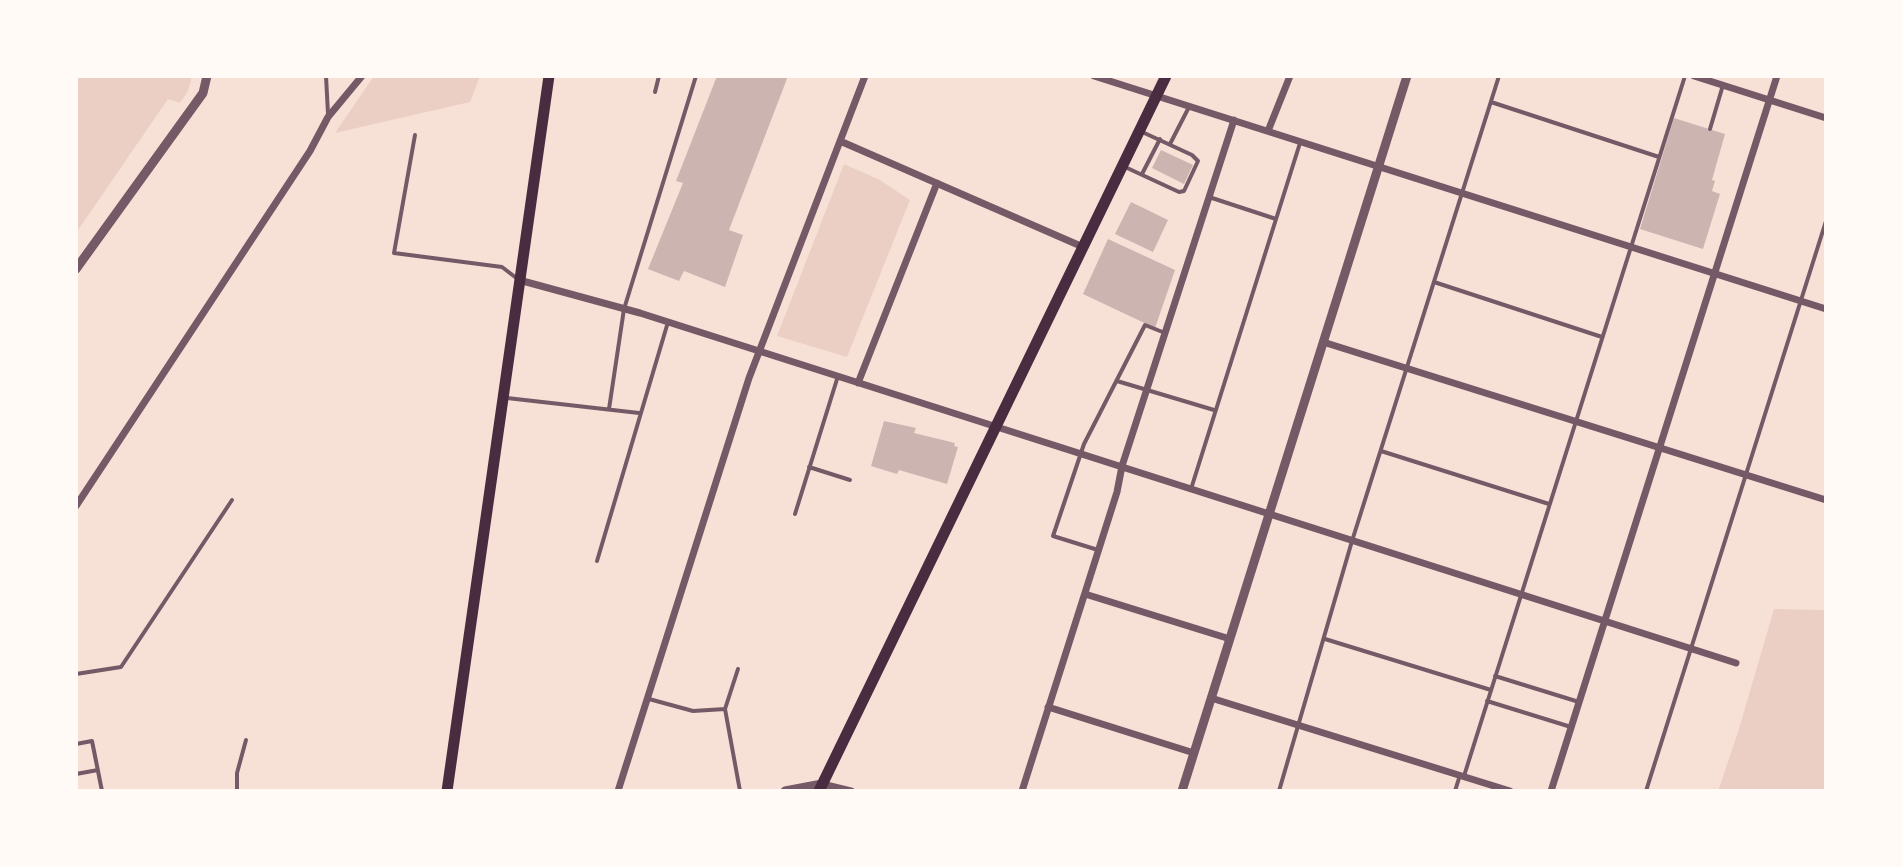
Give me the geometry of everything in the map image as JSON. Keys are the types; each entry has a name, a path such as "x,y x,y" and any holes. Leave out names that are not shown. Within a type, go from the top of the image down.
{"main road":[{"path":"447,791 549,76"},
{"path":"820,788 1166,76"}],"street":[{"path":"76,269 203,93 207,76"},
{"path":"76,506 310,151 328,117 362,76"},
{"path":"618,791 759,351 865,76"},
{"path":"1094,76 1826,309"},
{"path":"1268,131 1290,76"},
{"path":"1182,791 1407,76"},
{"path":"1694,76 1826,118"},
{"path":"1551,791 1777,76"},
{"path":"1022,791 1117,492 1146,390 1234,120"},
{"path":"840,141 1084,247"},
{"path":"858,383 937,183"},
{"path":"519,280 668,322 1736,663"},
{"path":"1323,342 1826,500"},
{"path":"1085,594 1230,639"},
{"path":"1211,698 1510,791"},
{"path":"1048,707 1194,753"},
{"path":"785,791 820,788 851,791"}],"lane":[{"path":"326,76 328,117"},
{"path":"655,92 659,76"},
{"path":"609,409 624,309 696,76"},
{"path":"1279,791 1352,541 1499,76"},
{"path":"1455,791 1491,690 1685,76"},
{"path":"1710,129 1723,85"},
{"path":"1491,102 1659,157"},
{"path":"1170,144 1189,106"},
{"path":"1123,166 1179,192 1184,191 1198,161 1192,155 1140,131"},
{"path":"415,135 394,253 502,267 519,280"},
{"path":"1142,174 1160,139"},
{"path":"1191,489 1301,141"},
{"path":"1209,197 1276,219"},
{"path":"1646,791 1826,221"},
{"path":"1434,282 1602,337"},
{"path":"597,561 668,322"},
{"path":"1098,550 1053,536 1080,454 1145,325 1165,333"},
{"path":"795,514 838,376"},
{"path":"1117,381 1214,410"},
{"path":"502,397 639,413"},
{"path":"1381,451 1549,504"},
{"path":"809,467 850,480"},
{"path":"76,674 121,667 232,500"},
{"path":"1325,639 1491,690"},
{"path":"738,669 725,709 740,791"},
{"path":"1495,676 1579,702"},
{"path":"647,699 693,711 725,709"},
{"path":"1487,701 1571,727"},
{"path":"237,791 237,773 246,740"},
{"path":"76,744 92,741 102,791"},
{"path":"76,774 98,770"}],"shaded area":[{"path":"76,76 192,76 188,91 180,103 168,99 76,233"},
{"path":"374,76 480,76 470,102 335,133"},
{"path":"844,164 880,180 910,200 847,357 777,336"},
{"path":"1774,609 1826,610 1826,791 1718,791 1738,732"}],"building":[{"path":"717,76 788,76 729,230 743,235 725,287 684,271 679,281 648,269 683,183 676,181"},
{"path":"1674,118 1725,134 1712,180 1715,181 1712,191 1720,194 1703,249 1640,229"},
{"path":"1161,150 1193,165 1184,184 1152,168"},
{"path":"1131,202 1168,220 1153,252 1115,234"},
{"path":"1108,239 1175,270 1155,328 1083,294"},
{"path":"884,421 916,428 914,433 955,443 954,446 958,447 947,484 899,470 897,474 871,466"}]}
